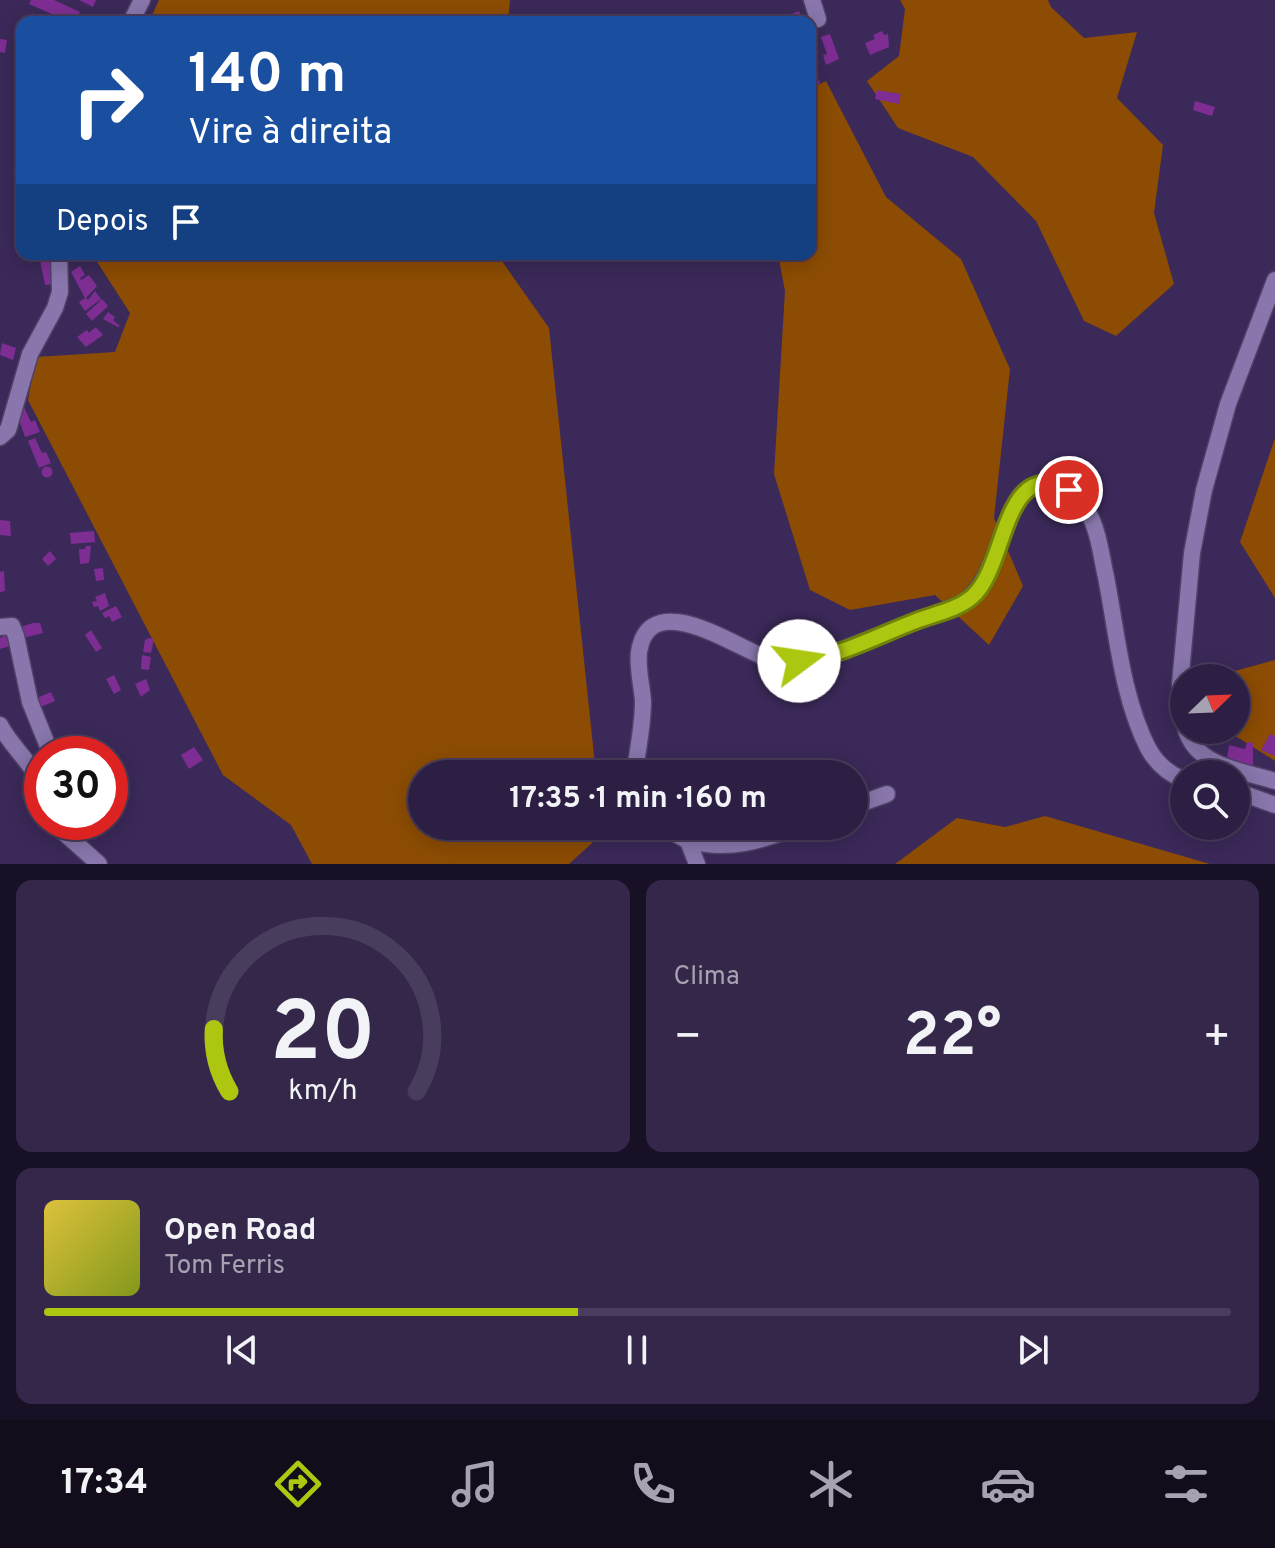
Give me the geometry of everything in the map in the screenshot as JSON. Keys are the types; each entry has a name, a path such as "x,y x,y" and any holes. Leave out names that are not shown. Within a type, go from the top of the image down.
{"street":[{"path":"812,0 818,19"},
{"path":"0,437 8,430 30,354 55,308 60,292 59,260"},
{"path":"1182,664 1192,553 1204,490 1228,404 1275,280"},
{"path":"636,760 643,704 639,653 646,635 652,629 664,623 686,623 764,657 784,661 828,655 964,603 975,595 992,567 1015,503 1024,490 1044,483 1069,490 1080,499 1089,514 1097,535 1121,656 1140,727 1156,761 1170,772"},
{"path":"0,627 12,626 30,702 44,736"},
{"path":"0,725 11,745 24,757"},
{"path":"1192,744 1211,761 1275,781"},
{"path":"868,801 887,794"},
{"path":"1250,796 1275,805"},
{"path":"72,840 99,864"},
{"path":"688,841 710,846 761,840"},
{"path":"688,841 697,864"}],"shaded area":[{"path":"159,0 510,0 509,16 152,16"},
{"path":"900,0 1048,0 1051,7 1084,38 1137,32 1117,98 1163,145 1154,213 1174,284 1116,336 1084,321 1036,221 973,157 898,128 867,81 899,56 905,9"},
{"path":"826,81 886,197 961,259 1010,369 994,518 1023,586 989,645 935,595 850,610 810,590 774,474 785,291 779,260 816,260 816,86"},
{"path":"96,260 501,260 549,328 595,760 408,760 408,840 595,840 569,864 312,864 291,825 223,775 28,400 36,357 115,352 130,313"},
{"path":"1275,438 1275,598 1240,542"},
{"path":"1275,660 1275,761 1248,744 1250,667"},
{"path":"1045,816 1210,864 895,864 957,818 1005,827"}],"building":[{"path":"31,0 54,0 80,12 78,16 56,16 29,4"},
{"path":"79,0 96,0 93,7"},
{"path":"882,31 884,35 888,34 889,47 870,55 865,43 875,39 873,35"},
{"path":"830,34 839,59 826,65 823,55 827,54 821,37"},
{"path":"0,39 7,40 5,53 0,52"},
{"path":"877,90 901,94 899,104 875,99"},
{"path":"1195,101 1215,107 1212,116 1193,110"},
{"path":"40,260 52,260 56,284 45,285"},
{"path":"80,266 85,275 81,280 89,275 97,286 86,298 88,300 95,291 101,299 85,311 79,302 85,298 71,272"},
{"path":"102,299 108,306 92,321 86,314"},
{"path":"108,312 115,317 113,320 120,326 103,319"},
{"path":"96,327 103,335 86,347 77,337"},
{"path":"2,343 16,348 13,360 0,355"},
{"path":"22,403 40,432 25,437 17,413"},
{"path":"35,438 51,463 39,468 28,441"},
{"path":"47,467 52,472 47,477 42,472"},
{"path":"0,520 10,521 11,536 0,535"},
{"path":"94,531 95,542 71,544 70,533"},
{"path":"91,546 89,563 80,564 79,549"},
{"path":"50,551 56,559 48,566 42,559"},
{"path":"103,568 104,580 96,581 94,569"},
{"path":"4,571 5,591 0,592 0,572"},
{"path":"105,593 109,606 100,611 92,602 97,601 95,597"},
{"path":"116,606 122,617 112,622 109,616 105,618 102,613"},
{"path":"40,623 43,633 23,638 20,627"},
{"path":"91,630 102,648 96,652 85,635"},
{"path":"11,632 15,640 10,646 0,649 0,638"},
{"path":"154,639 151,653 143,652 145,640"},
{"path":"142,655 151,657 149,670 141,669"},
{"path":"114,675 121,690 114,694 106,679"},
{"path":"146,679 150,690 141,697 135,684"},
{"path":"51,692 55,701 36,709 32,700"},
{"path":"1270,734 1275,736 1275,756 1261,750"},
{"path":"1253,743 1253,767 1250,760 1227,758 1229,745 1245,749 1246,744"},
{"path":"194,747 203,760 189,769 181,755"}],"route":[{"path":"799,661 828,655 964,603 984,584 1015,503 1024,490 1044,483 1069,490"}]}
